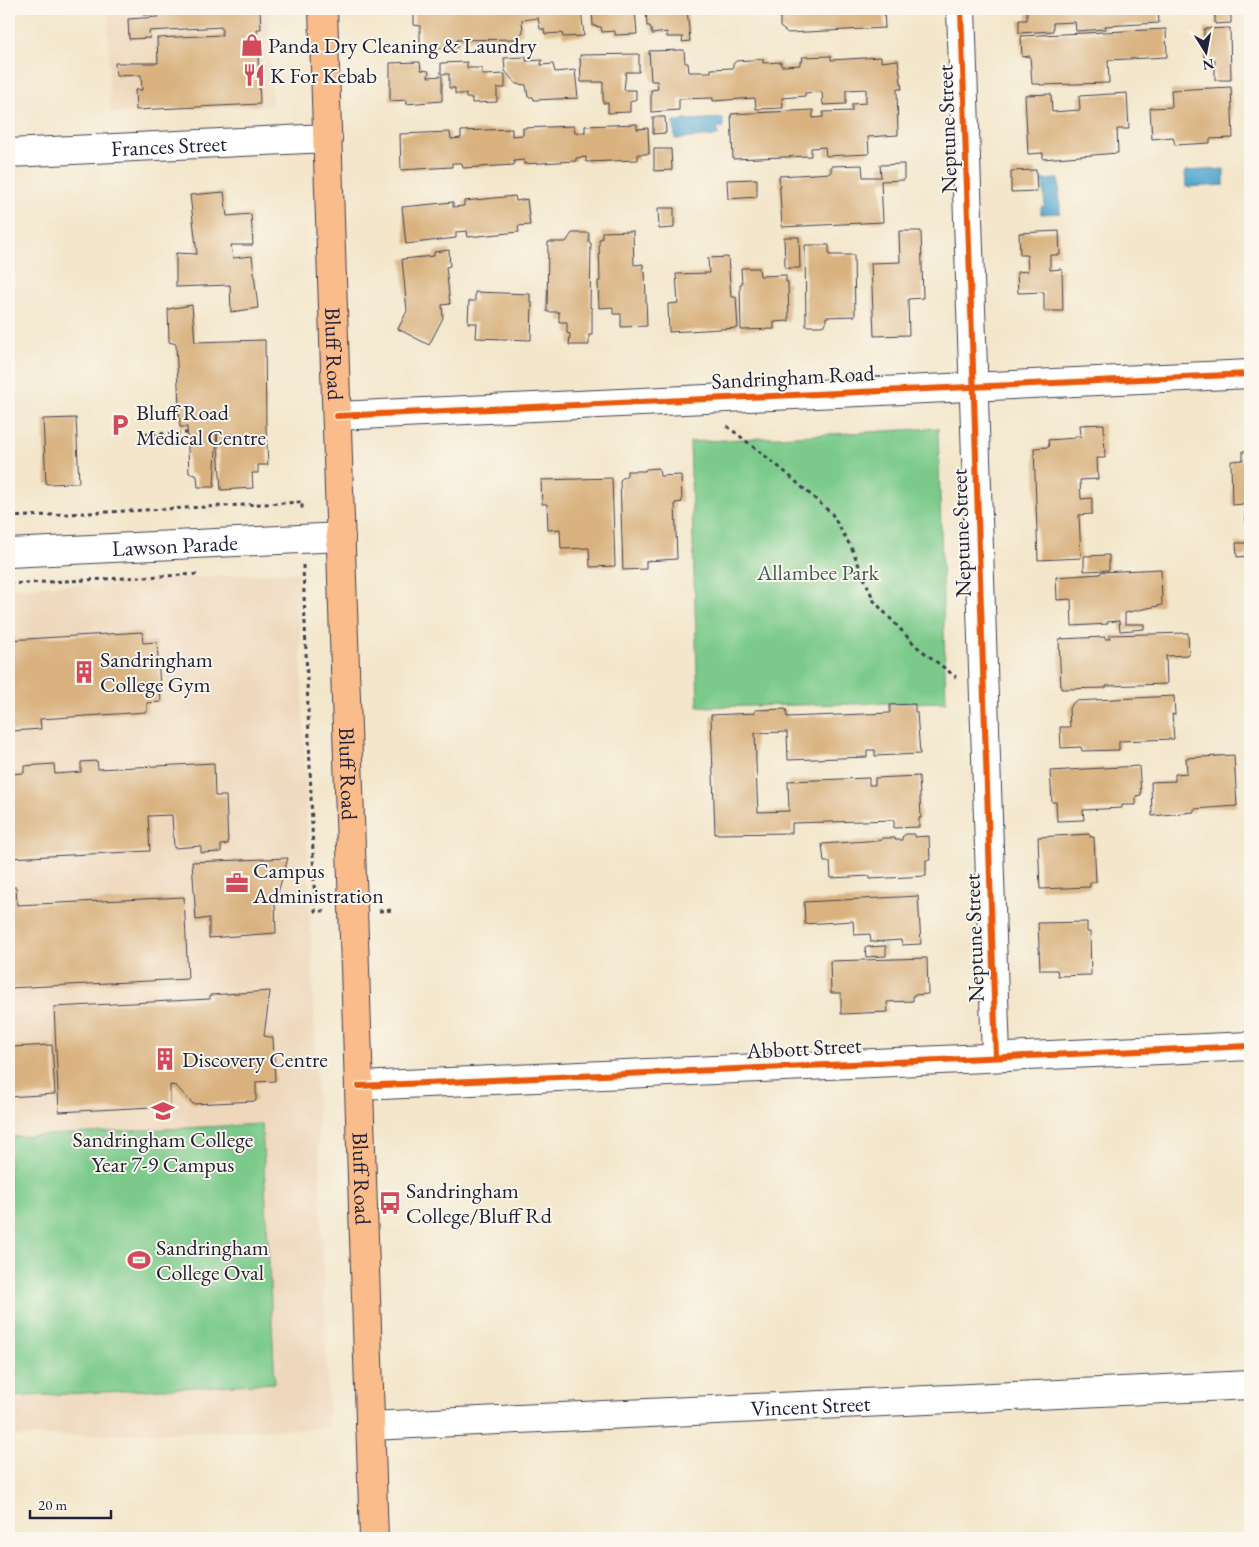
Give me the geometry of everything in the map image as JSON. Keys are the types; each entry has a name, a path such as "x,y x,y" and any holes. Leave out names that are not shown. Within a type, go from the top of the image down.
{"main road":[{"name":"Bluff Road","path":"323,9 374,1538"}],"street":[{"name":"Neptune Street","path":"961,9 996,1057"},
{"name":"Frances Street","path":"9,153 328,138"},
{"name":"Sandringham Road","path":"337,416 1250,374"},
{"name":"Lawson Parade","path":"9,553 341,537"},
{"name":"Abbott Street","path":"359,1086 1250,1046"},
{"name":"Vincent Street","path":"370,1426 1250,1384"}],"path":[{"path":"693,400 784,471 832,514 852,549 874,600 916,646 984,698"},
{"path":"144,434 187,433"},
{"path":"9,517 302,502 315,911 393,910"},
{"path":"293,569 303,568"},
{"path":"9,584 205,574"}],"shaded area":[{"path":"108,9 269,9 272,106 110,113"},
{"name":"Sandringham College Year 7-9 Campus","path":"298,572 329,1428 9,1437 9,588"}],"green space":[{"name":"Allambee Park","path":"938,428 946,702 698,707 690,442"},
{"name":"Sandringham College Oval","path":"262,1124 275,1383 9,1397 9,1137"}],"water":[{"path":"723,118 723,128 717,128 718,136 675,139 674,121"},
{"path":"1224,169 1224,185 1186,187 1185,171"},
{"path":"1059,179 1060,213 1041,214 1041,207 1045,207 1043,180"}],"building":[{"path":"143,9 260,9 261,29 257,29 260,104 136,110 135,90 142,90 141,75 116,76 115,63 158,63 157,38 222,35 222,27 149,31 150,38 129,39 128,19 158,17 158,14 143,15"},
{"path":"414,9 581,9 584,36 563,37 562,33 545,34 544,29 540,29 538,18 522,20 523,32 516,39 457,40 458,47 420,49 420,26 414,25"},
{"path":"592,9 635,9 637,34 615,35 615,31 602,32 601,27 593,26"},
{"path":"646,9 687,9 690,41 682,42 683,37 667,37 667,32 652,34 650,26 647,26"},
{"path":"780,9 884,10 885,28 788,33 780,27"},
{"path":"1027,9 1158,9 1159,23 1105,26 1106,29 1076,31 1075,22 1053,23 1053,31 1019,33 1019,20 1027,20"},
{"path":"1231,12 1231,23 1215,24 1215,13"},
{"path":"1230,28 1231,80 1215,80 1215,60 1204,60 1204,29"},
{"path":"1166,29 1167,57 1108,60 1109,83 1032,84 1030,56 1022,57 1021,36"},
{"path":"684,50 685,63 688,63 689,72 711,72 711,69 733,68 733,64 736,61 763,59 763,63 781,62 781,66 800,65 800,61 803,61 802,57 831,56 831,60 881,57 881,62 898,60 902,89 897,89 898,135 868,137 869,154 826,156 825,147 811,148 811,156 733,159 731,114 813,110 813,118 823,117 823,112 852,111 852,104 866,103 866,89 846,90 846,104 823,105 822,92 805,93 805,96 782,98 783,108 756,109 755,98 713,101 713,98 679,99 679,110 651,112 651,90 658,89 657,81 651,81 649,51"},
{"path":"639,54 639,72 626,72 624,90 636,90 636,99 630,102 630,112 608,113 608,103 603,103 603,82 581,82 580,55"},
{"path":"526,57 526,61 542,60 541,65 553,64 555,72 575,70 578,98 534,100 533,97 528,97 526,85 516,84 505,71 504,58"},
{"path":"420,62 421,70 429,71 428,77 442,76 442,101 406,104 407,100 390,101 390,63"},
{"path":"467,62 467,68 482,68 482,75 505,74 505,88 497,88 497,102 472,103 472,98 466,98 466,94 455,94 455,88 449,88 449,74 441,74 441,63"},
{"path":"1231,87 1233,138 1210,139 1210,143 1175,145 1173,137 1152,139 1150,108 1172,107 1171,90"},
{"path":"1127,93 1129,129 1117,129 1118,153 1043,159 1043,153 1028,154 1025,95 1051,94 1052,112 1080,110 1079,96"},
{"path":"653,117 665,117 666,133 653,134"},
{"path":"637,124 637,129 648,128 649,154 638,154 638,160 586,162 586,157 576,158 576,161 524,164 524,160 514,161 514,165 463,168 462,163 452,163 452,167 401,170 400,134 450,132 451,139 461,138 461,131 512,129 512,136 523,135 523,128 574,126 575,133 585,132 585,126"},
{"path":"654,149 671,149 672,170 654,171"},
{"path":"904,164 904,180 881,181 883,222 782,227 779,176 831,173 831,166 862,165 863,177 881,177 880,165"},
{"path":"1036,170 1037,191 1011,192 1011,171"},
{"path":"757,179 757,197 728,199 727,180"},
{"path":"224,192 227,216 251,214 253,245 231,245 233,258 252,256 258,308 231,312 230,285 176,287 176,253 197,254 190,195"},
{"path":"515,196 516,201 527,199 530,225 518,226 519,232 468,237 467,231 456,232 456,238 406,244 402,207 453,202 453,207 464,206 464,201"},
{"path":"658,208 674,208 674,228 659,229"},
{"path":"633,231 634,265 643,264 643,272 645,272 647,326 621,327 621,314 613,314 613,307 599,308 599,239 602,239 602,232"},
{"path":"899,231 921,231 923,298 908,299 909,335 874,336 871,263 900,262"},
{"path":"1059,231 1060,255 1050,255 1050,270 1062,269 1063,311 1044,311 1044,292 1018,293 1017,272 1028,271 1027,255 1020,255 1019,233"},
{"path":"572,233 589,233 589,243 591,243 590,308 592,308 592,335 589,335 589,345 569,345 570,334 567,333 567,322 559,322 559,312 547,312 548,242 566,242"},
{"path":"784,237 799,237 800,268 785,268"},
{"path":"805,245 829,245 829,255 854,255 855,316 826,317 826,324 806,326"},
{"path":"449,250 450,266 446,267 450,304 442,305 443,318 429,345 398,329 407,311 402,259 434,256 434,252"},
{"path":"728,257 731,297 736,297 738,328 669,332 668,304 678,303 676,274 709,273 708,258"},
{"path":"741,268 759,268 760,276 786,275 786,282 788,282 789,321 774,322 774,329 741,330"},
{"path":"475,292 530,294 530,302 532,302 531,340 476,338 477,323 468,323 469,301 475,301"},
{"path":"192,305 195,342 265,340 268,465 258,465 258,473 252,473 253,488 221,490 217,431 214,487 198,487 197,476 189,473 187,427 180,427 176,344 169,342 168,309"},
{"path":"76,418 79,483 46,484 43,419"},
{"path":"1104,424 1105,458 1097,458 1098,479 1080,480 1081,499 1092,498 1092,514 1079,515 1081,558 1038,560 1034,448 1049,447 1048,440 1081,436 1080,425"},
{"path":"1250,450 1250,522 1246,522 1245,504 1232,505 1231,461 1243,460 1243,451"},
{"path":"659,468 660,476 681,475 682,502 675,503 677,559 646,561 646,569 623,570 620,480 627,475 627,471 645,471 646,469"},
{"path":"612,478 615,566 590,567 589,548 561,549 560,529 548,530 547,504 542,504 541,480"},
{"path":"1236,543 1247,543 1247,556 1237,557"},
{"path":"1109,555 1109,570 1084,571 1084,556"},
{"path":"1161,569 1162,605 1125,613 1125,624 1144,624 1144,629 1120,631 1119,621 1107,622 1108,624 1072,626 1071,599 1057,600 1056,577 1100,574 1101,572"},
{"name":"Sandringham College Gym","path":"142,632 143,643 157,642 161,702 147,703 147,712 40,719 41,729 12,731 12,721 9,721 9,640"},
{"path":"1188,633 1189,655 1166,656 1167,684 1061,689 1059,639 1105,637 1105,639 1110,639 1109,635"},
{"path":"1174,696 1175,715 1172,714 1174,739 1119,741 1119,750 1082,751 1081,747 1061,748 1060,727 1070,727 1069,708 1075,701"},
{"path":"915,704 920,754 875,756 875,750 867,750 867,757 788,760 787,732 755,733 758,812 789,811 788,781 869,778 869,785 875,785 875,778 919,776 921,818 919,818 919,827 894,828 894,820 792,823 792,833 715,834 711,715 755,713 755,710 786,709 787,717 890,713 890,705"},
{"path":"1234,755 1237,806 1194,809 1194,812 1152,816 1151,782 1175,781 1175,774 1187,773 1186,758"},
{"path":"97,761 98,769 214,763 215,796 226,796 228,844 221,845 221,852 201,853 201,846 174,848 172,815 148,816 150,851 9,858 9,774 24,773 24,766 54,764 55,774 81,772 81,762"},
{"path":"1139,766 1141,795 1136,796 1136,805 1122,805 1122,808 1083,810 1084,820 1057,821 1056,802 1052,802 1050,771"},
{"path":"906,834 915,834 915,837 929,836 930,860 926,860 926,876 870,879 870,876 831,878 830,862 824,862 822,844 882,840 882,838 902,840 902,837"},
{"path":"1090,834 1090,837 1094,837 1096,882 1090,883 1090,887 1040,889 1038,837"},
{"name":"Campus Administration","path":"288,858 275,903 276,933 209,938 209,918 196,920 192,862"},
{"path":"16,887 17,905 184,897 188,979 9,988 9,888"},
{"path":"918,896 921,944 902,945 901,940 871,942 870,934 854,935 853,921 805,924 804,902"},
{"path":"1087,922 1087,932 1090,932 1091,975 1058,976 1057,970 1040,970 1038,923"},
{"path":"886,946 886,956 866,957 865,947"},
{"path":"927,958 928,994 913,995 913,1001 887,1002 888,1012 841,1014 841,993 831,993 830,961"},
{"name":"Discovery Centre","path":"270,991 264,1036 273,1038 275,1081 256,1082 256,1101 193,1104 176,1086 170,1085 170,1106 59,1112 54,1007 210,999 210,995"},
{"path":"9,1030 11,1047 52,1045 55,1094 9,1097"}],"cycle path":[{"path":"961,9 996,1057"},
{"path":"337,416 1250,374"},
{"path":"359,1086 1250,1046"}],"place":[{"name":"Panda Dry Cleaning & Laundry","path":"252,45"},
{"name":"K For Kebab","path":"254,75"},
{"name":"Bluff Road Medical Centre","path":"120,425"},
{"name":"Sandringham College Gym","path":"84,672"},
{"name":"Campus Administration","path":"237,883"},
{"name":"Discovery Centre","path":"165,1059"},
{"name":"Sandringham College Year 7-9 Campus","path":"163,1111"},
{"name":"Sandringham College/Bluff Rd","path":"390,1203"},
{"name":"Sandringham College Oval","path":"139,1260"}]}
